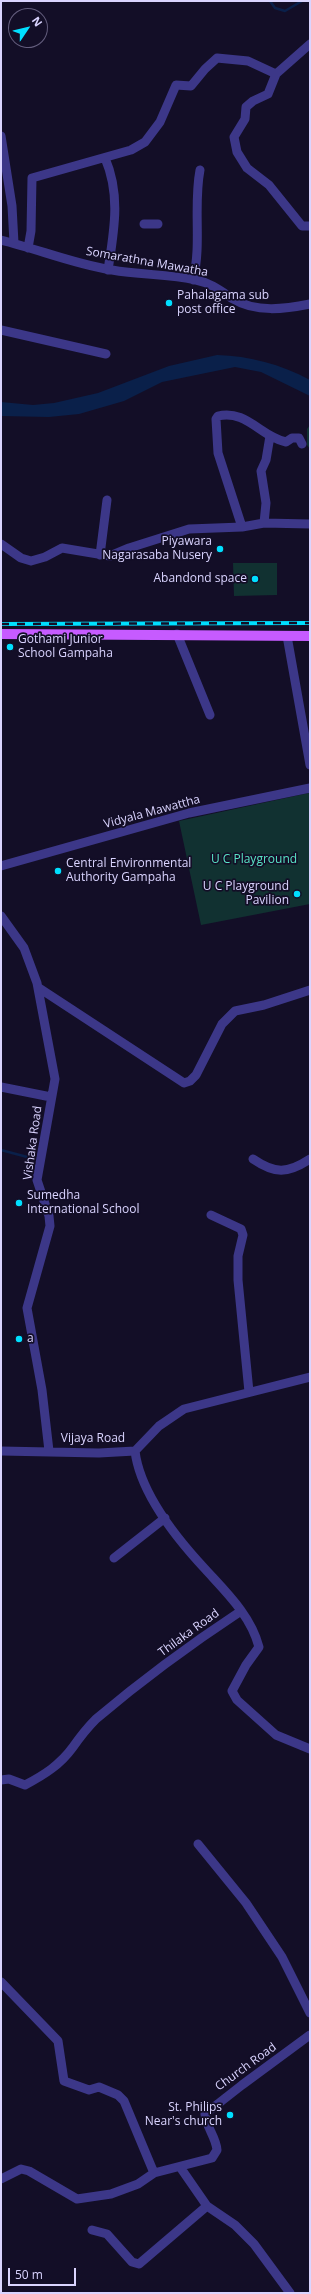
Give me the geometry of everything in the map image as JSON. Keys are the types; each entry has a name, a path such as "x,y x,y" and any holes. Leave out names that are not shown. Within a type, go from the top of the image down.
{"main road":[{"path":"1,634 310,636"}],"street":[{"path":"310,44 276,74 268,94 252,101 246,107 245,119 234,137 234,145 247,168 262,178 278,193 302,226 310,226"},
{"path":"28,248 31,231 32,178 131,150 145,142 169,107 176,86 191,86 205,68 217,58 248,61 276,74"},
{"path":"1,136 12,206 14,243"},
{"path":"105,158 114,185 116,211 108,270"},
{"path":"193,280 197,248 196,200 200,170"},
{"path":"144,224 158,224"},
{"name":"Somarathna Mawatha","path":"1,240 108,270 193,280 209,284 234,300 252,307 275,309 310,304"},
{"path":"1,330 106,354"},
{"path":"242,527 218,453 216,419 218,416 238,416 270,436 286,442 292,438 300,438 302,444"},
{"path":"264,524 266,504 261,471 266,460 270,436"},
{"path":"100,555 107,500"},
{"path":"1,544 21,558 31,561 45,557 62,548 110,556 129,548 189,529 242,527 264,524 310,524"},
{"path":"177,634 210,715"},
{"path":"287,636 310,765"},
{"name":"Vidyala Mawattha","path":"1,866 189,813 310,788"},
{"name":"Vishaka Road","path":"2,918 24,948 39,988 55,1079 37,1180 49,1216 50,1226 27,1308 42,1390 49,1451"},
{"path":"39,988 184,1082 190,1081 196,1075 222,1024 236,1011 264,1005 310,990"},
{"path":"1,1087 51,1097"},
{"path":"253,1159 262,1165 280,1171 291,1170 310,1159"},
{"path":"211,1215 241,1229 243,1235 238,1256 238,1280 249,1392"},
{"name":"Vijaya Road","path":"1,1451 49,1451 75,1453 117,1453 135,1451 160,1426 184,1409 310,1377"},
{"path":"135,1451 137,1468 165,1518 188,1550 240,1611 255,1633 259,1647 246,1665 232,1691 238,1700 276,1735 310,1749"},
{"path":"114,1558 165,1518"},
{"name":"Thilaka Road","path":"1,1780 9,1779 25,1785 45,1775 73,1747 82,1733 119,1699 200,1638 240,1611"},
{"path":"198,1844 246,1903 282,1957 310,2013"},
{"path":"1,1982 58,2041 64,2081 89,2090 99,2087 118,2095 124,2101 154,2173"},
{"name":"Church Road","path":"1,2179 21,2169 29,2171 77,2199 111,2194 138,2184 154,2173 212,2158 218,2150 206,2120 206,2114 310,2035"},
{"path":"180,2167 207,2206 235,2225 254,2244 290,2293"},
{"path":"92,2230 100,2234 107,2234 132,2262 139,2264 207,2206"}],"green space":[{"path":"310,425 310,449 307,445 307,429"},
{"name":"Abandond space","path":"233,563 277,563 277,595 234,596"},
{"name":"U C Playground","path":"309,793 310,904 201,925 179,821"}],"water":[{"path":"217,355 253,359 276,365 299,374 310,380 310,396 261,372 235,367 162,382 124,401 79,414 49,417 1,416 1,402 33,405 54,403 98,393 169,366"}],"waterway":[{"path":"270,1 275,8 285,11 302,1"},
{"path":"1,1150 31,1158"}],"railway":[{"path":"1,624 310,623"}],"place":[{"name":"Pahalagama sub post office","path":"169,303"},
{"name":"Piyawara Nagarasaba Nusery","path":"220,549"},
{"name":"Abandond space","path":"255,579"},
{"name":"Gothami Junior School Gampaha","path":"10,647"},
{"name":"Central Environmental Authority Gampaha","path":"58,871"},
{"name":"U C Playground Pavilion","path":"297,894"},
{"name":"Sumedha International School","path":"19,1203"},
{"name":"a","path":"19,1339"},
{"name":"St. Philips Near's church","path":"230,2115"}]}
